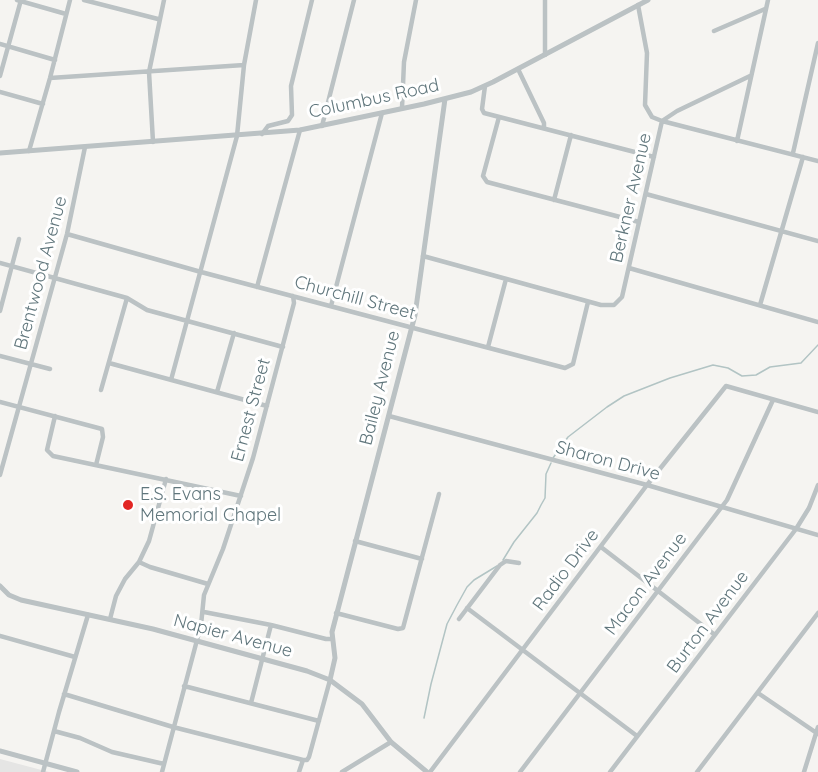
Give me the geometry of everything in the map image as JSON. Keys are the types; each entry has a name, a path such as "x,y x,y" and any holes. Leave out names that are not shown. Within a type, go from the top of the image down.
{"street":[{"path":"0,76 19,0 66,14"},
{"path":"29,151 70,0"},
{"path":"84,0 158,19"},
{"path":"153,142 149,72 158,19 164,0"},
{"path":"171,380 237,136 244,65 256,0"},
{"path":"262,134 268,126 288,121 292,115 291,86 312,0"},
{"path":"322,126 354,0"},
{"path":"402,108 404,62 416,0"},
{"path":"545,0 545,55"},
{"name":"Columbus Road","path":"0,153 262,134 300,130 382,114 445,99 485,86 648,0"},
{"path":"737,141 768,0"},
{"name":"Berkner Avenue","path":"588,302 611,306 621,298 662,121 652,117 645,105 647,53 638,5"},
{"path":"714,31 765,9"},
{"path":"793,153 818,43"},
{"path":"0,44 55,60"},
{"path":"50,78 244,65"},
{"path":"518,69 544,123 544,128"},
{"path":"662,121 676,111 750,76"},
{"path":"485,86 482,110 486,114 654,157"},
{"path":"0,92 43,104"},
{"name":"Bailey Avenue","path":"330,680 335,658 332,639 336,613 411,327 445,99"},
{"path":"331,306 382,114"},
{"path":"499,117 485,167 484,179 489,183 639,222"},
{"path":"662,121 818,161"},
{"path":"257,286 300,130"},
{"path":"554,200 571,135"},
{"name":"Brentwood Avenue","path":"0,475 68,234 85,147"},
{"path":"760,305 803,157"},
{"path":"646,194 818,241"},
{"name":"Churchill Street","path":"68,234 201,272 565,369 573,364 588,302"},
{"path":"0,310 19,239"},
{"path":"423,256 588,302"},
{"path":"0,263 127,298 147,309 283,347"},
{"path":"629,268 818,322"},
{"path":"488,347 506,279"},
{"name":"Ernest Street","path":"162,772 204,612 203,602 241,496 283,347 294,303 293,296"},
{"path":"101,390 127,298"},
{"path":"217,392 234,333"},
{"path":"0,356 50,369"},
{"path":"109,363 267,406"},
{"name":"Radio Drive","path":"428,772 647,485 726,386 773,400"},
{"path":"773,400 818,412"},
{"name":"Macon Avenue","path":"520,772 727,500 773,400"},
{"path":"0,402 102,429 103,437 96,465"},
{"path":"55,416 48,443 48,452 53,456 241,496"},
{"name":"Sharon Drive","path":"389,416 647,485 818,535"},
{"path":"0,449 7,451"},
{"path":"110,619 116,596 125,579 139,562 149,541 166,479"},
{"name":"Burton Avenue","path":"610,772 796,529 809,508 818,485"},
{"path":"336,613 402,629 439,494"},
{"path":"355,541 422,559"},
{"path":"601,547 715,634"},
{"path":"459,619 500,565 506,561 519,563"},
{"path":"139,562 208,584"},
{"name":"Napier Avenue","path":"1,588 16,599 110,619 196,641 330,680 362,704 391,742 428,772"},
{"path":"467,608 637,736"},
{"path":"204,612 332,639"},
{"path":"698,772 818,613"},
{"path":"43,772 88,615"},
{"path":"251,704 271,625"},
{"path":"0,636 75,657"},
{"path":"64,694 173,727 307,760 330,680"},
{"path":"184,686 319,721"},
{"path":"758,693 777,708 817,730 804,772"},
{"path":"54,730 112,752 164,764"},
{"path":"342,772 391,742"},
{"path":"0,751 77,772"},
{"path":"299,772 303,760"}],"shaded area":[{"path":"0,759 49,772 0,772"}],"waterway":[{"path":"553,458 568,437 624,396 670,378 713,365 728,368 742,376 756,375 770,367 801,363 818,345"},
{"path":"503,560 545,498 546,474 551,463"},
{"path":"424,718 447,624 467,587 497,566"}],"place":[{"name":"E.S. Evans Memorial Chapel","path":"128,505"}]}
